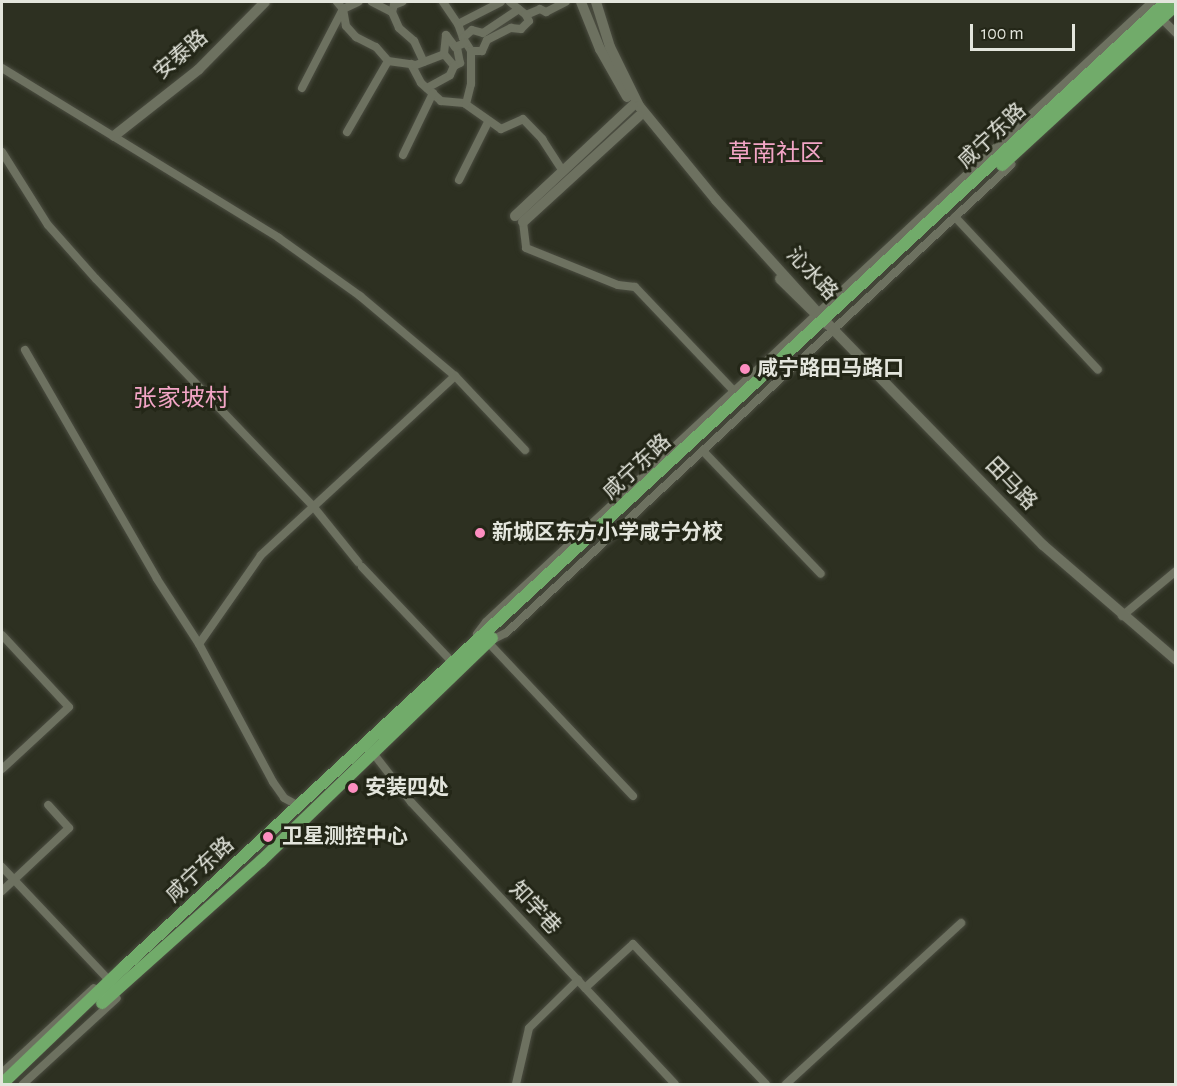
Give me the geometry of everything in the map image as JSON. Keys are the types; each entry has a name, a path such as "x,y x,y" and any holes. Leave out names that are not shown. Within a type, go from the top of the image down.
{"main road":[{"name":"咸宁东路","path":"14,1084 299,806 1166,2"},
{"name":"咸宁东路","path":"2,1084 374,753 824,320 1163,20 1176,5"},
{"path":"862,271 884,264"}],"street":[{"name":"安泰路","path":"116,134 199,69 266,2"},
{"path":"337,2 343,9 346,26 356,37 376,47 388,61 411,64 424,62 444,54"},
{"path":"302,88 343,9 358,2"},
{"path":"375,2 392,12 399,28 414,41 424,62"},
{"path":"392,12 394,5 402,2"},
{"path":"403,155 430,91 450,75 454,66 460,63 462,43 458,24 442,2"},
{"path":"458,24 501,2"},
{"path":"462,43 472,30 485,36 511,28 521,29 529,21 510,2"},
{"path":"454,66 444,54 447,35 471,51 482,51 485,36 522,12 540,9 546,12 566,2"},
{"name":"沁水路","path":"581,2 600,50 639,116 710,203 824,320"},
{"name":"沁水路","path":"596,2 609,47 639,106 716,200 824,320"},
{"path":"633,795 488,642 506,633 703,451 824,320 862,271 1152,2"},
{"path":"464,653 486,622 734,391 955,217 1163,20 1176,11"},
{"path":"1163,20 1176,33"},
{"path":"466,104 471,84 471,51"},
{"path":"348,132 388,61"},
{"path":"411,64 430,91 441,101 466,104 488,122 501,129 523,119 542,139 566,175"},
{"path":"2,68 116,134 279,238 360,296 455,376 525,450"},
{"path":"632,106 566,175 519,219 526,248 618,285 635,287 734,391"},
{"path":"566,175 639,116"},
{"path":"459,180 488,122"},
{"path":"2,152 48,225 96,279 313,506 360,564 453,663"},
{"path":"955,217 1098,370"},
{"name":"田马路","path":"824,320 1043,545 1122,616 1176,660"},
{"path":"25,350 157,579 199,644 273,782 284,798 299,806"},
{"path":"199,644 261,555 455,376"},
{"path":"703,451 822,574"},
{"path":"1122,616 1176,571"},
{"path":"2,635 69,707 2,770"},
{"name":"知学巷","path":"374,753 411,802 675,1084"},
{"path":"2,891 69,828 48,805"},
{"path":"2,867 106,977"},
{"path":"786,1084 961,923"},
{"path":"585,988 633,944 766,1084"},
{"path":"2,1073 106,977 128,972"},
{"path":"23,1084 117,997 128,972"},
{"path":"516,1084 529,1028 578,980"}],"place":[{"name":"咸宁路田马路口","path":"745,369"},
{"name":"新城区东方小学咸宁分校","path":"480,533"},
{"name":"安装四处","path":"353,788"},
{"name":"卫星测控中心","path":"268,837"}],"district":[{"name":"草南社区","path":"776,155"},
{"name":"张家坡村","path":"181,400"}]}
